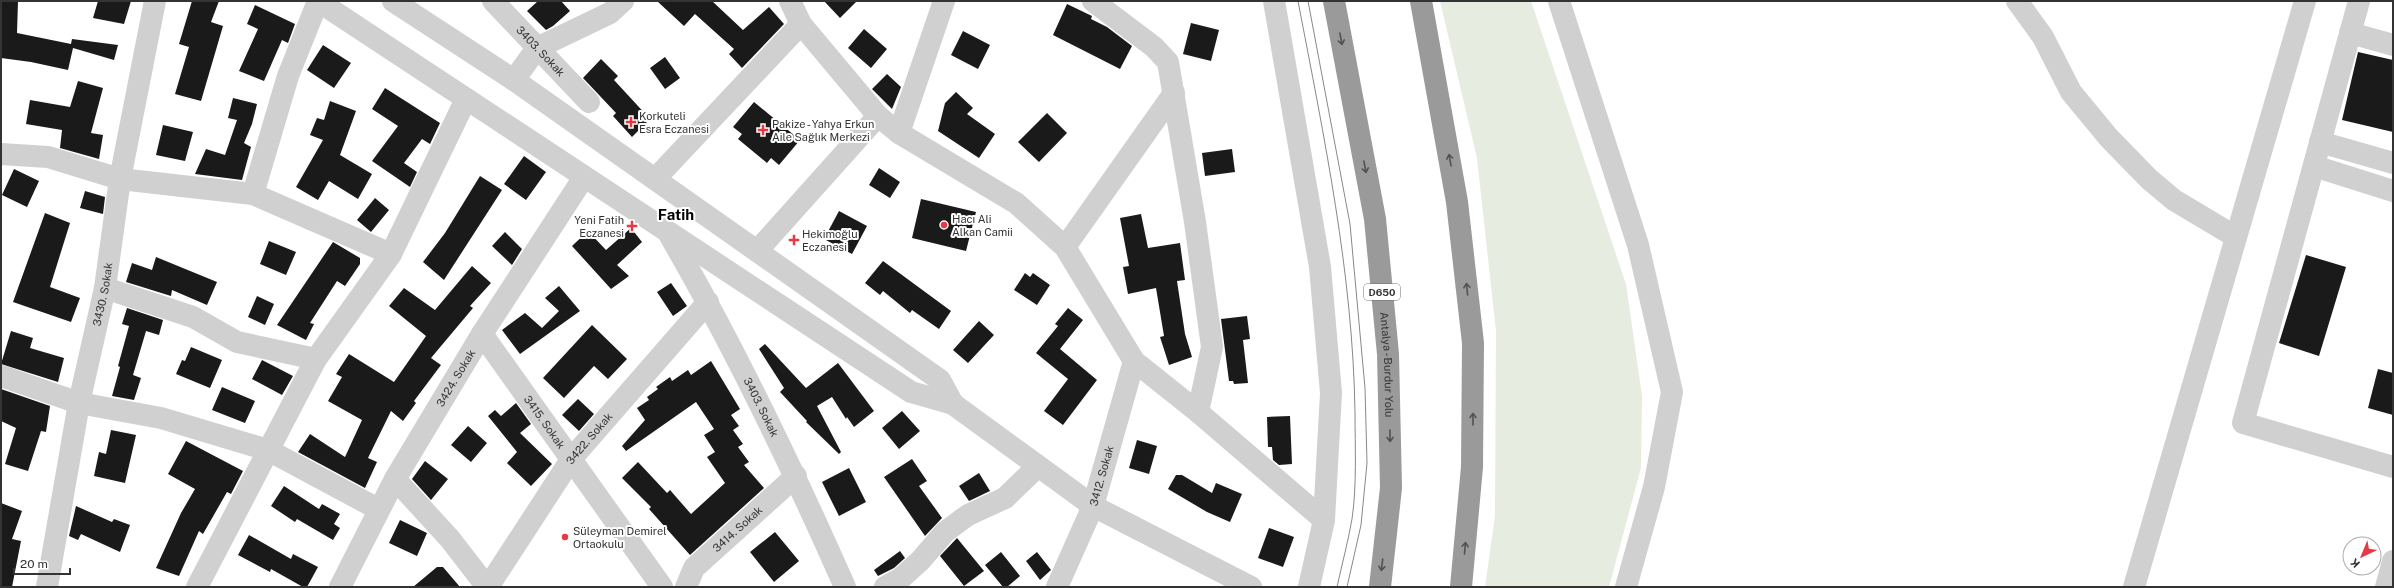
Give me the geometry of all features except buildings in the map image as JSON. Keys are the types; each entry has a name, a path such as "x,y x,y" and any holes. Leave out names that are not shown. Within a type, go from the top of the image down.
{"highway":[{"name":"Antalya - Burdur Yolu","path":"1334,1 1375,220 1388,354 1391,488 1380,587"},
{"path":"1421,1 1457,202 1473,343 1472,467 1461,587"}],"street":[{"name":"3430. Sokak","path":"47,587 79,402 105,288 120,179 155,1"},
{"path":"253,194 288,76 318,1 911,392 953,404 1094,506 1251,587"},
{"path":"393,1 514,80 940,380 953,404"},
{"name":"3403. Sokak","path":"493,1 589,102"},
{"path":"514,80 537,48 610,13 623,1"},
{"path":"790,1 801,24 878,116 899,133 1016,203 1065,247 1134,361 1198,412 1324,520"},
{"path":"899,133 944,1"},
{"path":"1093,1 1154,47 1168,62 1195,222 1212,347 1198,412"},
{"path":"1274,1 1320,267 1331,393 1324,520 1308,587"},
{"path":"1560,1 1638,245 1672,392 1654,486 1626,587"},
{"path":"2017,1 2043,37 2071,92 2109,138 2149,179 2174,200 2236,237"},
{"path":"2134,587 2305,1"},
{"path":"2359,1 2243,422 2393,467"},
{"path":"654,179 801,24"},
{"path":"2350,32 2393,45"},
{"path":"1065,247 1174,92"},
{"path":"197,587 316,359 391,254 466,99"},
{"path":"757,251 878,116"},
{"path":"2320,142 2393,163"},
{"path":"1,154 48,157 120,179 253,194 391,254"},
{"path":"2314,166 2393,191"},
{"name":"3424. Sokak","path":"340,587 378,509 395,479 482,334 584,177"},
{"name":"3403. Sokak","path":"668,232 708,302 796,476 845,587"},
{"path":"105,288 193,317 237,342 316,359"},
{"name":"3422. Sokak","path":"487,587 572,458 708,302"},
{"name":"3415. Sokak","path":"482,334 572,458 662,587"},
{"name":"3412. Sokak","path":"1057,587 1094,506 1134,361"},
{"path":"1,376 79,402 161,418 268,450 378,509"},
{"path":"885,587 901,578 920,561 945,532 968,515 1005,498 1038,466"},
{"name":"3414. Sokak","path":"686,587 694,568 796,476"},
{"path":"395,479 450,539 487,587"},
{"path":"2386,587 2393,561"}],"shaded area":[{"path":"1440,1 1531,1 1626,284 1642,396 1641,468 1609,587 1485,587 1495,516 1496,331 1477,158"}],"tram line":[{"path":"1298,1 1336,206 1349,309 1353,361 1355,413 1355,493 1352,519 1337,587"},
{"path":"1308,1 1350,224 1365,388 1367,463 1361,525 1347,587"}],"place":[{"name":"Korkuteli Esra Eczanesi","path":"631,122"},
{"name":"Pakize - Yahya Erkun Aile Sağlık Merkezi","path":"763,130"},
{"name":"Hacı Ali Alkan Camii","path":"944,225"},
{"name":"Yeni Fatih Eczanesi","path":"632,226"},
{"name":"Hekimoğlu Eczanesi","path":"794,240"},
{"name":"Süleyman Demirel Ortaokulu","path":"565,537"}],"district":[{"name":"Fatih","path":"676,214"}]}
